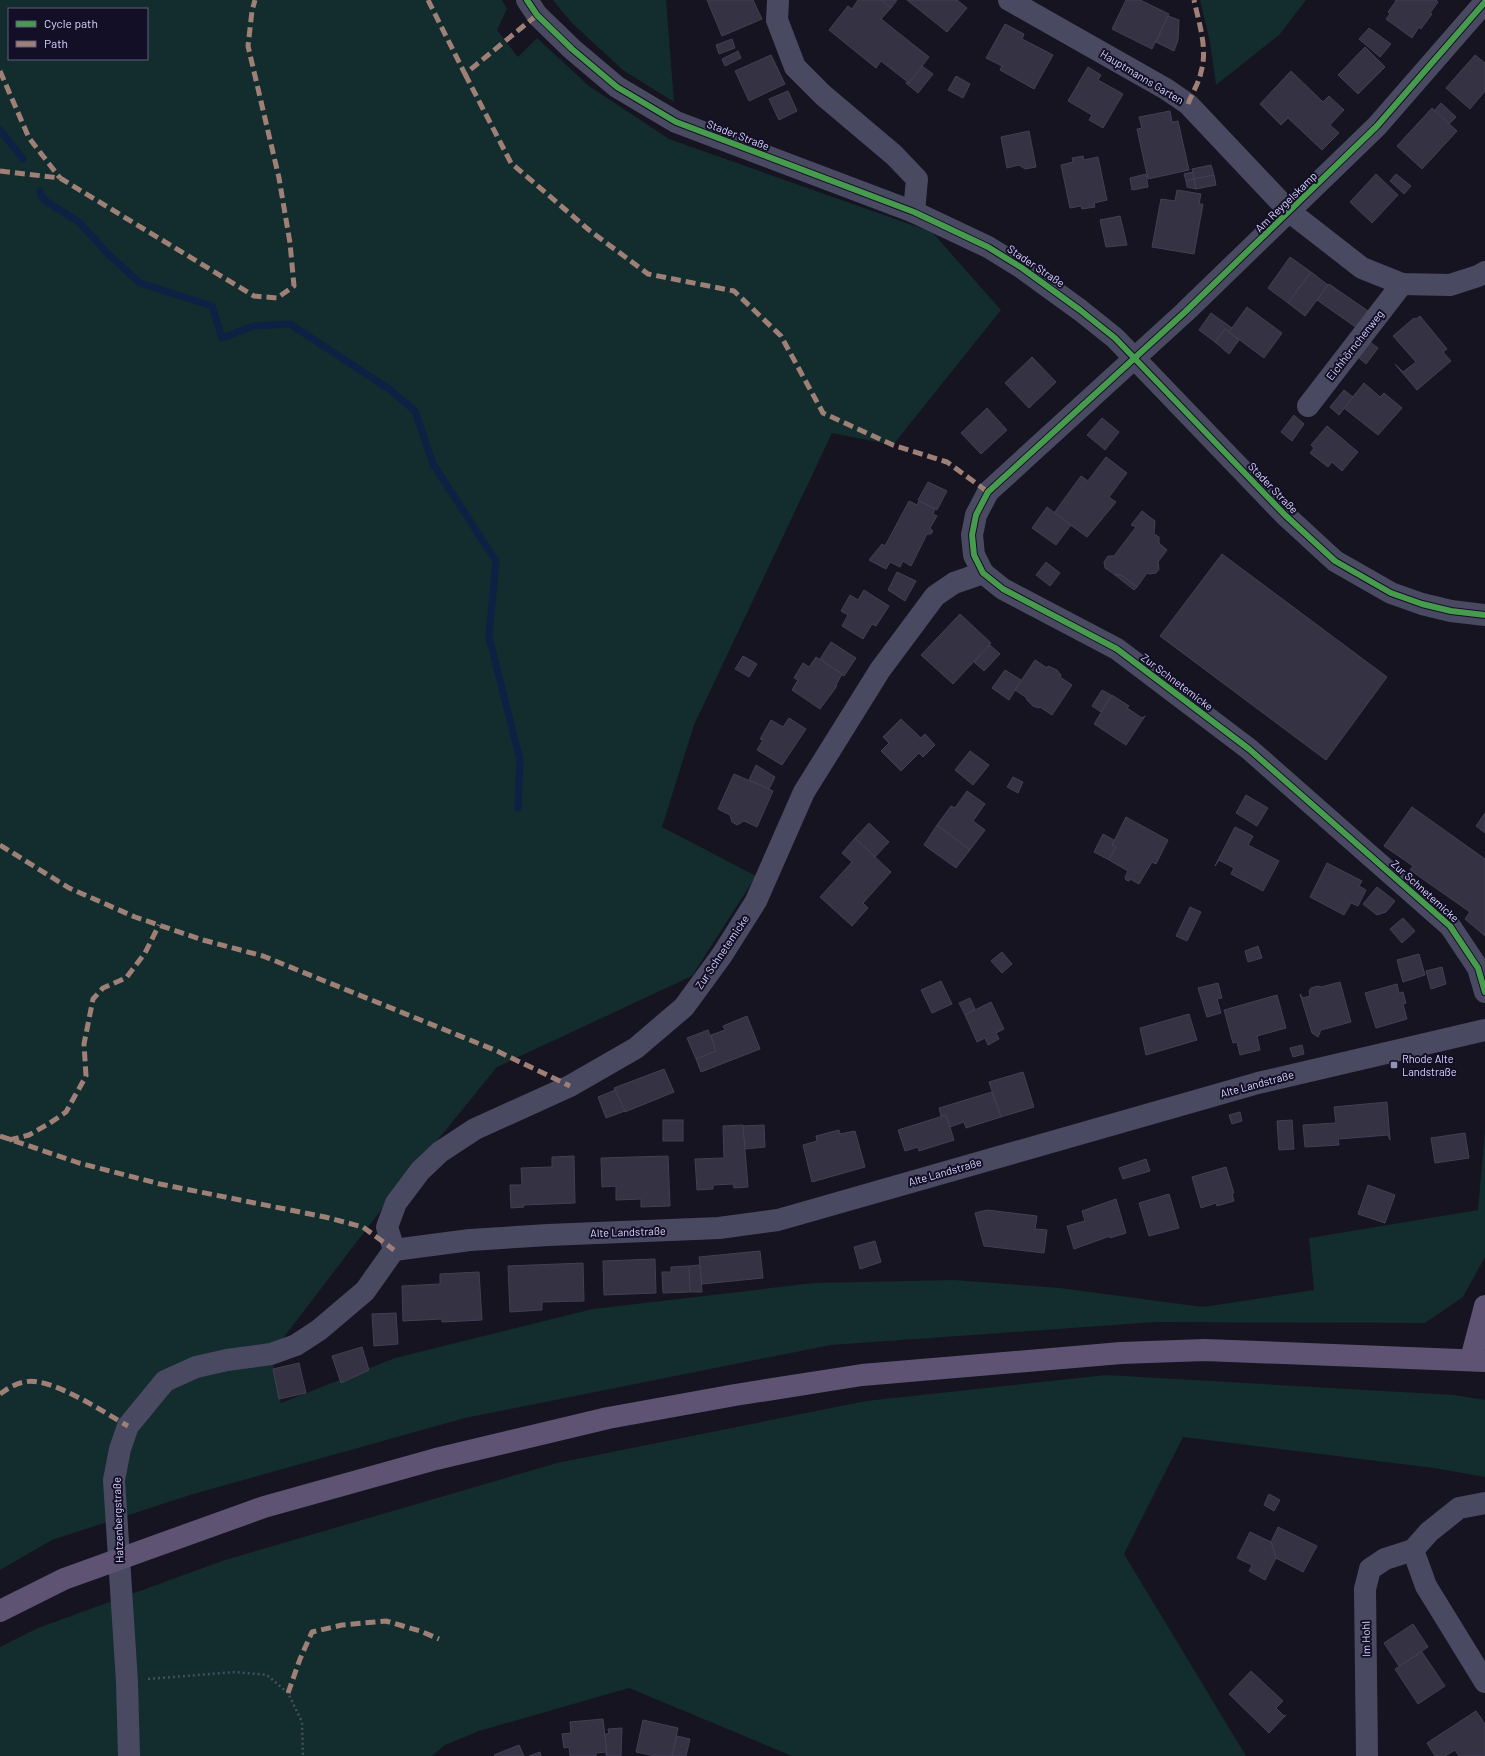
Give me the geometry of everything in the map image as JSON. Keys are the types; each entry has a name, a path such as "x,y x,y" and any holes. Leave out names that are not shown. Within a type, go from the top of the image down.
{"main road":[{"path":"0,1611 64,1579 264,1507 436,1458 608,1418 735,1395 862,1375 1121,1353 1205,1350 1478,1360 1485,1306"}],"street":[{"name":"Stader Straße","path":"527,0 537,15 572,49 618,87 676,122 914,212 988,247 1022,268 1080,310 1115,338 1285,516 1335,561 1391,593 1430,606 1452,611 1485,615"},
{"path":"778,0 777,20 795,67 823,95 894,155 918,179 914,212"},
{"name":"Hauptmanns Garten","path":"1009,0 1166,89 1188,104 1290,212"},
{"name":"Am Reygelskamp","path":"1087,402 1185,312 1290,212 1377,126 1485,2"},
{"path":"1290,212 1362,268 1402,284 1450,285 1478,276 1485,272"},
{"name":"Eichhörnchenweg","path":"1308,406 1402,284"},
{"name":"Zur Schnetemicke","path":"1087,402 988,492 976,515 972,535 974,555 983,573 1003,589 1117,649 1249,749 1450,926 1478,968 1485,992"},
{"name":"Zur Schnetemicke","path":"394,1250 387,1228 396,1203 420,1171 440,1152 475,1129 570,1086 636,1048 684,1007 722,955 756,901 804,792 880,670 935,596 954,583 983,573"},
{"name":"Alte Landstraße","path":"394,1250 470,1240 548,1235 719,1228 778,1220 1258,1083 1485,1030"},
{"name":"Hatzenbergstraße","path":"129,1756 114,1480 120,1449 128,1426 164,1381 196,1367 227,1360 271,1354 296,1345 319,1330 365,1291 394,1250"},
{"path":"1485,1502 1459,1508 1429,1532 1413,1550 1426,1586 1485,1682"},
{"name":"Im Hohl","path":"1367,1756 1365,1589 1370,1569 1385,1559 1413,1550"}],"path":[{"path":"126,1682 156,1678 235,1672 267,1675 288,1693 302,1722 303,1756"}],"green space":[{"path":"0,0 502,0 507,9 497,30 518,57 537,38 589,86 669,139 932,232 1001,310 893,445 832,433 694,725 662,827 756,876 692,976 497,1067 388,1201 271,1354 281,1403 395,1358 593,1309 814,1283 954,1280 1060,1288 1203,1307 1314,1290 1309,1238 1478,1210 1485,1130 1485,1257 1463,1297 1425,1323 1156,1322 831,1345 465,1418 190,1495 52,1540 0,1570"},
{"path":"553,0 666,0 674,102 623,70 572,23"},
{"path":"1200,0 1306,0 1280,34 1216,85 1210,42"},
{"path":"1106,1375 1454,1395 1485,1400 1485,1477 1434,1468 1183,1437 1124,1554 1246,1756 792,1756 629,1688 479,1731 445,1745 432,1756 0,1756 0,1647 38,1628 225,1560 557,1463 866,1401"}],"building":[{"path":"707,0 753,0 762,19 722,36"},
{"path":"858,0 881,0 891,8 881,19 929,57 909,83 881,61 876,68 829,30 848,6 852,9"},
{"path":"881,0 897,0 891,8"},
{"path":"907,0 957,0 967,8 947,32"},
{"path":"1126,0 1140,0 1169,14 1152,49 1112,29"},
{"path":"1395,0 1436,0 1438,2 1430,13 1432,14 1421,29 1419,27 1412,38 1386,19 1390,14 1388,12 1396,1"},
{"path":"1168,16 1179,20 1178,40 1174,51 1156,42"},
{"path":"1005,24 1024,34 1022,39 1053,55 1034,89 1000,70 1002,66 986,58"},
{"path":"1369,28 1391,44 1380,57 1359,39"},
{"path":"732,39 735,48 719,54 716,45"},
{"path":"1365,47 1385,67 1358,94 1338,75"},
{"path":"738,51 741,58 725,66 722,59"},
{"path":"771,55 785,84 749,101 735,71"},
{"path":"1475,55 1485,63 1485,91 1470,109 1446,88"},
{"path":"922,66 933,74 918,93 906,83 909,83"},
{"path":"1088,67 1101,75 1098,80 1123,94 1103,128 1089,120 1092,115 1068,101"},
{"path":"1291,71 1323,102 1329,96 1344,110 1330,125 1339,133 1322,150 1288,118 1281,125 1260,104"},
{"path":"956,76 970,84 963,98 948,90"},
{"path":"788,91 797,111 779,120 769,99"},
{"path":"1441,103 1456,117 1449,124 1434,111"},
{"path":"1432,108 1457,131 1422,169 1397,146"},
{"path":"1170,111 1172,122 1178,121 1189,170 1148,179 1137,129 1142,128 1139,117"},
{"path":"1029,131 1036,167 1025,169 1019,165 1007,168 1001,137"},
{"path":"1083,156 1084,160 1098,157 1107,200 1094,203 1095,207 1082,209 1081,206 1070,208 1061,165 1073,162 1072,158"},
{"path":"1211,165 1214,175 1194,179 1192,169"},
{"path":"1193,172 1194,179 1186,181 1184,174"},
{"path":"1146,174 1148,187 1132,190 1130,178"},
{"path":"1376,174 1398,195 1372,223 1350,202"},
{"path":"1396,174 1411,186 1404,194 1390,181"},
{"path":"1214,175 1216,185 1196,189 1194,179"},
{"path":"1194,179 1196,189 1187,187 1186,181"},
{"path":"1177,190 1201,194 1199,204 1203,204 1194,254 1152,247 1161,199 1175,201"},
{"path":"1120,216 1127,245 1106,247 1100,220"},
{"path":"1290,257 1311,272 1288,303 1268,288"},
{"path":"1311,272 1328,285 1305,316 1288,303"},
{"path":"1329,284 1368,311 1357,328 1317,300"},
{"path":"1247,307 1282,333 1264,358 1229,332"},
{"path":"1211,313 1232,328 1229,332 1225,329 1215,342 1199,330"},
{"path":"1420,316 1447,349 1443,352 1451,361 1417,390 1395,364 1403,372 1416,362 1393,336 1414,318 1416,319"},
{"path":"1225,329 1239,340 1229,354 1215,342"},
{"path":"1370,342 1378,348 1366,364 1358,357"},
{"path":"1032,357 1056,382 1029,408 1005,383"},
{"path":"1364,383 1380,397 1384,393 1402,408 1378,435 1344,408"},
{"path":"1344,390 1353,397 1339,415 1330,407"},
{"path":"987,408 1007,430 981,454 961,433"},
{"path":"1294,415 1304,424 1292,441 1281,432"},
{"path":"1102,418 1119,432 1105,450 1087,435"},
{"path":"1327,426 1358,452 1342,471 1332,462 1328,467 1310,453 1314,448 1311,445"},
{"path":"1106,457 1127,473 1109,497 1116,502 1087,537 1054,513 1081,476 1088,481"},
{"path":"928,482 947,491 937,510 918,500"},
{"path":"909,501 917,505 919,501 935,509 933,514 937,516 930,528 933,531 931,534 927,534 911,566 903,561 900,567 890,562 886,569 869,560 882,544 885,546"},
{"path":"1047,507 1071,525 1056,545 1032,528"},
{"path":"1142,511 1155,521 1154,534 1159,537 1159,543 1167,550 1158,562 1159,569 1156,573 1147,573 1137,587 1121,575 1115,575 1105,568 1104,562 1108,556 1114,556 1136,527 1131,525"},
{"path":"1222,554 1387,677 1326,760 1160,636"},
{"path":"1046,562 1060,573 1050,586 1036,575"},
{"path":"897,572 916,581 905,601 888,590"},
{"path":"1115,575 1121,575 1137,587 1134,590"},
{"path":"864,590 889,606 876,626 872,624 863,639 842,626 848,615 841,611 850,595 858,600"},
{"path":"960,614 991,643 953,684 921,655"},
{"path":"831,642 856,658 844,676 820,659"},
{"path":"990,645 1000,654 984,671 974,662"},
{"path":"743,656 757,664 749,677 735,669"},
{"path":"816,657 842,674 836,685 837,686 820,709 792,690 798,680 794,678 803,663 809,667"},
{"path":"1035,660 1047,668 1048,666 1057,670 1061,675 1060,677 1072,685 1052,715 1040,707 1033,706 1026,699 1027,698 1015,690"},
{"path":"1005,670 1021,680 1009,700 992,688"},
{"path":"1102,690 1111,695 1101,712 1092,706"},
{"path":"1112,695 1129,706 1127,708 1142,718 1145,716 1126,745 1094,724"},
{"path":"789,718 806,729 782,765 757,750 763,740 760,739 771,720 783,727"},
{"path":"901,719 921,738 925,734 935,745 923,757 919,753 901,771 881,751 889,743 883,737"},
{"path":"970,751 989,765 973,785 955,770"},
{"path":"756,765 775,777 769,789 749,780"},
{"path":"734,774 773,791 757,827 744,821 737,825 732,822 730,815 718,809"},
{"path":"1013,777 1023,782 1018,793 1007,787"},
{"path":"967,791 985,804 973,821 985,830 970,850 937,825 951,806 955,808"},
{"path":"1246,795 1268,808 1257,826 1236,813"},
{"path":"1412,807 1485,859 1485,936 1465,919 1470,912 1410,870 1413,866 1384,846"},
{"path":"1485,813 1485,833 1476,826"},
{"path":"1126,817 1168,840 1156,864 1152,862 1139,884 1130,879 1129,881 1126,880 1125,877 1128,871 1109,860 1116,847 1112,845"},
{"path":"869,823 889,842 875,857 855,838"},
{"path":"937,825 970,850 956,868 924,845"},
{"path":"1235,827 1253,836 1248,845 1279,861 1263,891 1231,874 1234,868 1219,860 1215,866"},
{"path":"1103,834 1114,840 1112,845 1116,847 1109,860 1094,852"},
{"path":"855,838 891,872 863,903 868,908 852,926 820,897 852,862 842,853"},
{"path":"1327,863 1362,881 1359,886 1366,890 1358,906 1351,903 1344,915 1310,897"},
{"path":"1377,887 1395,901 1386,912 1377,915 1363,904"},
{"path":"1190,907 1201,912 1187,941 1176,936"},
{"path":"1403,918 1415,931 1402,943 1390,929"},
{"path":"1258,946 1262,958 1248,962 1245,951"},
{"path":"1002,952 1012,964 1002,973 991,961"},
{"path":"1419,954 1425,975 1403,982 1397,960"},
{"path":"1442,967 1446,984 1431,989 1426,971"},
{"path":"941,981 952,1004 932,1013 921,990"},
{"path":"1340,982 1351,1022 1321,1030 1318,1037 1312,1033 1300,994 1303,998 1310,996 1309,991 1311,988"},
{"path":"1218,983 1222,998 1217,999 1221,1013 1207,1017 1198,988"},
{"path":"1397,984 1399,993 1403,992 1406,1003 1403,1004 1407,1019 1376,1028 1365,993"},
{"path":"1277,995 1286,1028 1257,1036 1260,1050 1240,1055 1237,1042 1233,1043 1224,1010"},
{"path":"970,998 975,1009 965,1015 959,1003"},
{"path":"991,1002 1004,1029 996,1033 999,1039 988,1045 985,1038 977,1042 965,1015"},
{"path":"1189,1014 1197,1040 1146,1055 1140,1028"},
{"path":"747,1016 760,1049 701,1072 696,1059 716,1051 711,1035 725,1030 723,1026"},
{"path":"708,1030 716,1051 696,1059 687,1038"},
{"path":"1302,1045 1304,1054 1293,1057 1290,1048"},
{"path":"664,1069 674,1092 625,1112 614,1088"},
{"path":"1023,1072 1034,1107 1001,1117 989,1082"},
{"path":"615,1090 625,1111 606,1118 598,1097"},
{"path":"992,1092 1001,1117 966,1128 964,1122 950,1127 946,1115 941,1116 939,1108"},
{"path":"1387,1102 1390,1140 1388,1135 1338,1139 1339,1145 1305,1147 1303,1125 1336,1123 1334,1107"},
{"path":"1240,1112 1242,1121 1232,1124 1229,1115"},
{"path":"946,1115 954,1140 919,1151 918,1147 905,1151 898,1130"},
{"path":"663,1120 683,1120 683,1141 663,1141"},
{"path":"1292,1120 1294,1149 1279,1150 1277,1121"},
{"path":"743,1125 748,1187 734,1188 733,1184 713,1185 713,1189 697,1190 695,1159 724,1158 723,1126"},
{"path":"764,1125 765,1147 745,1149 743,1126"},
{"path":"839,1130 840,1134 855,1131 865,1167 812,1182 803,1145 817,1141 816,1136"},
{"path":"1465,1133 1469,1158 1435,1163 1431,1138"},
{"path":"574,1156 575,1203 523,1205 524,1207 511,1208 510,1185 522,1185 521,1168 552,1167 552,1157"},
{"path":"668,1156 670,1206 641,1207 641,1199 616,1200 616,1186 602,1187 601,1158"},
{"path":"1146,1159 1150,1171 1123,1179 1119,1168"},
{"path":"1226,1167 1234,1193 1232,1193 1234,1201 1217,1206 1216,1203 1201,1208 1192,1177"},
{"path":"1368,1185 1395,1195 1385,1223 1358,1214"},
{"path":"1169,1194 1179,1228 1149,1236 1139,1203"},
{"path":"1116,1199 1126,1233 1110,1238 1110,1236 1074,1249 1067,1226 1085,1221 1082,1211"},
{"path":"987,1210 1037,1216 1035,1229 1047,1230 1044,1253 984,1246 975,1213"},
{"path":"875,1241 881,1262 860,1269 854,1247"},
{"path":"760,1251 763,1278 702,1284 699,1257"},
{"path":"655,1259 656,1293 604,1295 603,1261"},
{"path":"583,1263 584,1301 542,1302 542,1310 510,1312 508,1266"},
{"path":"700,1265 702,1292 690,1292 689,1266"},
{"path":"689,1266 690,1292 663,1293 662,1272 671,1272 671,1267"},
{"path":"479,1272 482,1320 442,1322 442,1319 403,1321 402,1286 440,1284 440,1274"},
{"path":"396,1313 398,1344 374,1346 372,1314"},
{"path":"362,1347 369,1370 341,1383 332,1356"},
{"path":"299,1363 306,1393 279,1399 273,1369"},
{"path":"1269,1494 1280,1500 1274,1511 1264,1505"},
{"path":"1278,1527 1317,1546 1303,1572 1276,1558 1271,1542"},
{"path":"1250,1532 1271,1542 1276,1558 1265,1580 1249,1571 1252,1565 1237,1558"},
{"path":"1413,1624 1428,1647 1399,1666 1384,1643"},
{"path":"1422,1652 1445,1686 1418,1704 1395,1669"},
{"path":"1251,1671 1283,1701 1276,1708 1284,1716 1286,1715 1269,1733 1229,1694"},
{"path":"1476,1711 1485,1724 1485,1756 1459,1756 1455,1750 1445,1756 1435,1756 1427,1743"},
{"path":"603,1719 607,1754 606,1755 606,1752 596,1753 596,1756 570,1756 569,1747 564,1748 562,1734 571,1733 570,1722"},
{"path":"643,1720 678,1728 672,1756 655,1756 636,1752"},
{"path":"622,1728 621,1756 606,1756 605,1734 609,1734 608,1729"},
{"path":"677,1736 690,1739 686,1756 672,1756"},
{"path":"519,1745 524,1756 494,1755"},
{"path":"540,1752 541,1756 529,1756"}],"waterway":[{"path":"0,130 23,159"},
{"path":"40,192 44,200 79,222 108,254 140,283 212,306 222,338 253,326 290,324 389,389 415,411 433,464 496,561 489,637 520,760 518,808"}],"marked path":[{"path":"0,171 60,178 254,296 277,298 294,286 290,243 279,178 248,46 252,11 255,0"},
{"path":"428,0 465,74 537,15"},
{"path":"1188,104 1200,76 1204,54 1202,36 1194,0"},
{"path":"0,71 29,138 60,178"},
{"path":"465,74 511,163 589,230 648,274 734,291 781,336 823,413 893,445 947,462 988,492"},
{"path":"0,845 69,888 135,917 203,940 263,956 497,1051 570,1086"},
{"path":"9,1140 29,1135 66,1112 86,1076 84,1044 93,999 103,988 126,978 145,953 159,925"},
{"path":"0,1136 79,1163 160,1184 325,1217 363,1227 394,1250"},
{"path":"0,1394 12,1386 25,1382 36,1382 63,1390 128,1426"},
{"path":"288,1693 300,1659 312,1632 342,1625 386,1621 420,1631 439,1639"}],"cycle path":[{"path":"527,0 537,15 572,49 617,87 676,122 914,212 988,247 1022,268 1080,310 1115,338 1285,515 1335,561 1391,593 1422,604 1451,611 1485,615"},
{"path":"1485,2 1377,126 1185,312 988,492 976,515 972,535 974,555 983,573 1003,589 1117,649 1249,749 1450,926 1478,968 1485,992"}],"place":[{"name":"Rhode Alte Landstraße","path":"1394,1065"}]}
